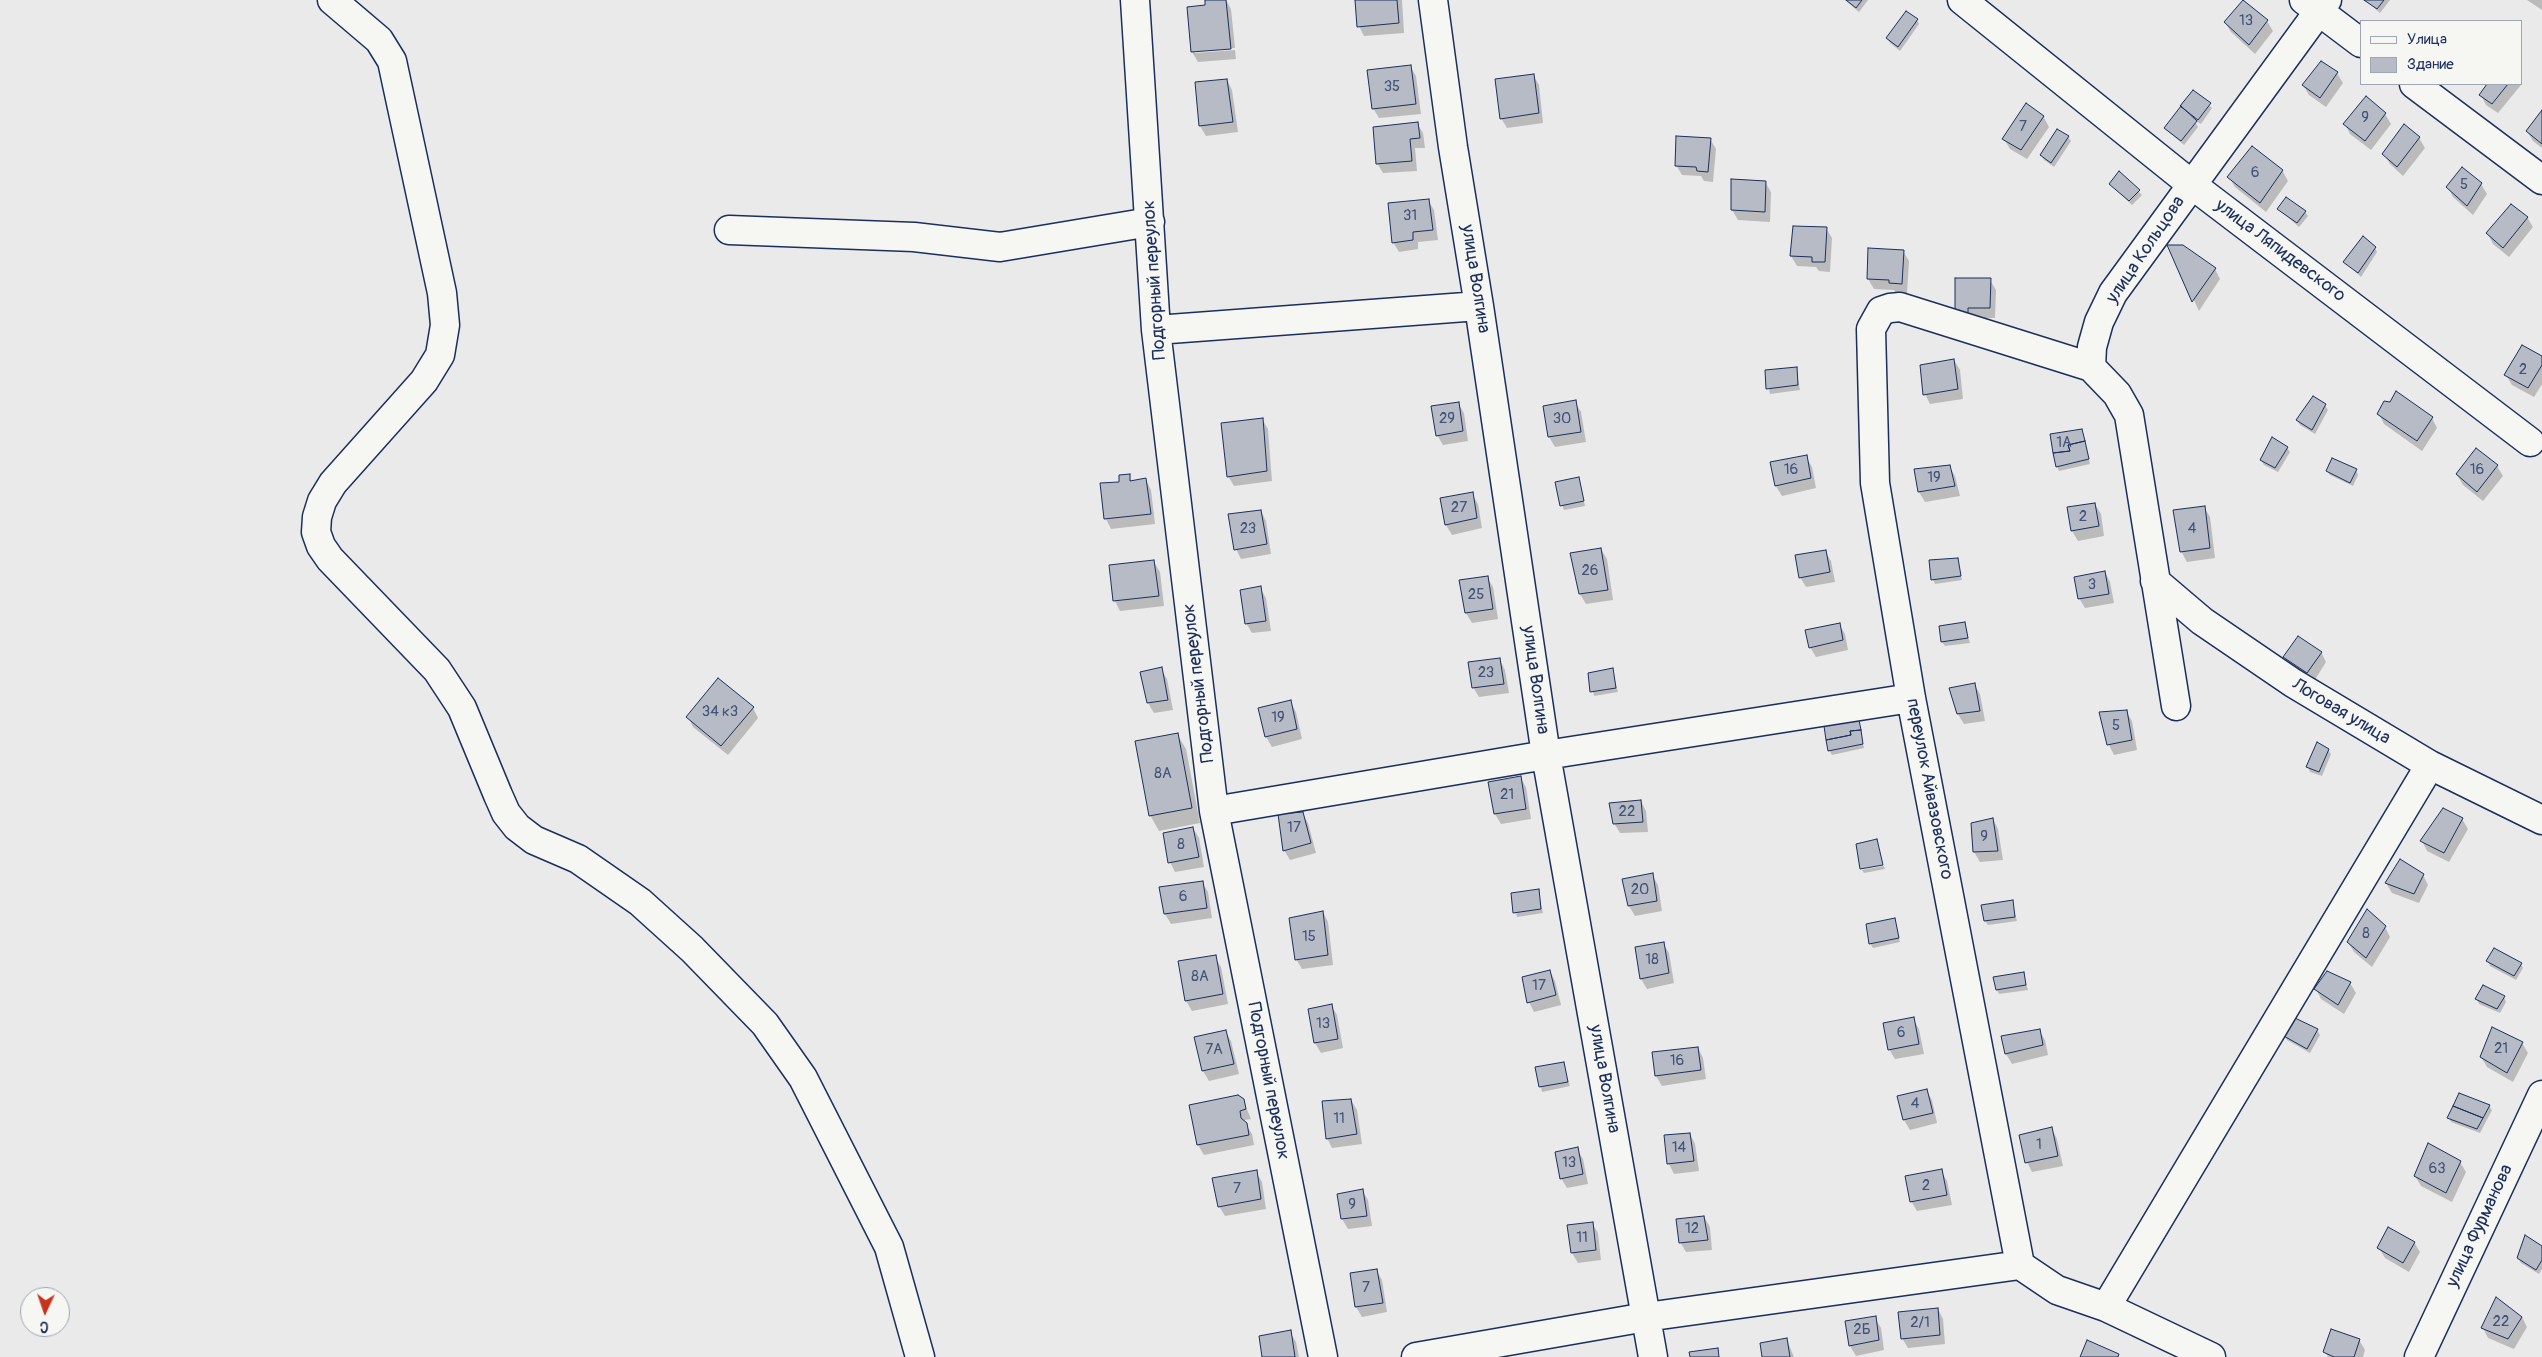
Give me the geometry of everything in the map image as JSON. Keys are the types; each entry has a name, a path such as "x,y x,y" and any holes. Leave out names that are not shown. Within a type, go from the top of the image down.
{"street":[{"path":"332,0 379,40 392,61 442,293 445,325 440,355 424,381 333,483 322,502 317,517 316,532 321,546 330,559 436,670 462,708 506,813 517,827 534,840 584,862 640,902 692,949 764,1024 803,1078 889,1247 920,1357"},
{"name":"Подгорный переулок","path":"1135,0 1156,330 1214,812 1323,1357"},
{"name":"улица Волгина","path":"1434,0 1453,148 1480,306 1546,755 1653,1357"},
{"name":"улица Ляпидевского","path":"1962,0 2191,184 2530,442"},
{"path":"2316,4 2360,42"},
{"name":"улица Кольцова","path":"2091,366 2092,347 2099,322 2113,293 2316,4"},
{"path":"2415,85 2542,180"},
{"path":"728,230 914,237 1000,247 1150,222"},
{"path":"1156,330 1480,306"},
{"name":"переулок Айвазовского","path":"2020,1265 1911,698 1875,483 1871,330 1881,311 1900,307 2091,366"},
{"path":"2091,366 2117,394 2129,415 2176,706"},
{"name":"Логовая улица","path":"2155,581 2202,621 2293,683 2430,766 2542,820"},
{"path":"1214,812 1546,755 1911,698"},
{"path":"2106,1307 2430,766"},
{"name":"улица Фурманова","path":"2419,1357 2542,1095"},
{"path":"1416,1357 1646,1317 2020,1265 2057,1290 2106,1307 2211,1357"}],"building":[{"path":"1205,0 1226,0 1231,49 1191,52 1187,7 1205,5"},
{"path":"1355,0 1397,0 1399,23 1357,27"},
{"path":"1846,0 1862,0 1856,8"},
{"path":"2243,0 2268,20 2249,45 2224,22"},
{"path":"2364,0 2384,0 2377,9"},
{"path":"1906,11 1918,19 1898,47 1886,38"},
{"path":"2321,61 2338,72 2320,98 2302,85"},
{"path":"1411,65 1416,104 1372,109 1367,70"},
{"path":"1534,74 1539,113 1500,119 1495,79"},
{"path":"1227,79 1233,122 1199,126 1195,82"},
{"path":"2486,85 2507,85 2492,104 2479,95"},
{"path":"2193,90 2211,103 2198,120 2180,106"},
{"path":"2366,96 2386,113 2365,141 2343,124"},
{"path":"2026,103 2044,116 2021,150 2002,139"},
{"path":"2181,106 2197,121 2181,141 2164,128"},
{"path":"2542,110 2542,144 2526,131"},
{"path":"1418,122 1420,138 1410,139 1412,161 1376,164 1373,127"},
{"path":"2404,124 2420,137 2397,167 2382,154"},
{"path":"2057,129 2069,136 2051,163 2040,155"},
{"path":"1676,136 1711,138 1708,172 1697,171 1696,167 1675,166"},
{"path":"2252,146 2283,170 2260,203 2227,177"},
{"path":"2462,167 2482,183 2467,206 2446,187"},
{"path":"2119,171 2140,190 2129,201 2109,184"},
{"path":"1731,179 1766,181 1765,212 1731,210"},
{"path":"2286,197 2306,211 2297,223 2277,209"},
{"path":"1429,199 1433,230 1413,232 1413,240 1392,243 1388,203"},
{"path":"2511,204 2528,217 2503,248 2486,233"},
{"path":"1793,226 1827,227 1825,262 1812,262 1812,257 1790,256"},
{"path":"2363,236 2376,247 2358,273 2343,262"},
{"path":"2167,245 2183,245 2216,268 2192,302"},
{"path":"1868,248 1904,250 1902,284 1889,283 1889,280 1867,279"},
{"path":"1955,278 1991,278 1990,308 1968,308 1968,313 1955,312"},
{"path":"2522,345 2542,356 2542,365 2528,388 2504,375"},
{"path":"1954,359 1958,389 1923,395 1920,365"},
{"path":"1797,367 1798,385 1766,389 1765,370"},
{"path":"2396,391 2433,417 2417,441 2377,414 2384,401 2390,402"},
{"path":"2313,396 2326,404 2312,430 2296,420"},
{"path":"1576,400 1581,432 1548,437 1543,406"},
{"path":"1459,402 1463,431 1436,436 1431,406"},
{"path":"1263,418 1267,471 1227,477 1221,423"},
{"path":"2082,429 2085,441 2068,445 2070,451 2053,453 2050,434"},
{"path":"2272,437 2288,447 2275,468 2260,460"},
{"path":"2085,441 2089,459 2056,467 2053,453 2070,451 2068,445"},
{"path":"2476,448 2498,465 2477,492 2456,474"},
{"path":"1807,455 1811,478 1775,486 1770,462"},
{"path":"2332,458 2357,469 2350,483 2326,471"},
{"path":"1950,465 1955,486 1918,492 1914,469"},
{"path":"1130,474 1130,481 1146,478 1151,514 1104,519 1100,483 1119,482 1119,475"},
{"path":"1579,477 1584,501 1560,506 1555,482"},
{"path":"1473,492 1477,518 1445,525 1440,498"},
{"path":"2095,503 2099,526 2071,531 2067,507"},
{"path":"2205,506 2210,548 2180,552 2173,510"},
{"path":"1261,510 1267,544 1234,550 1228,514"},
{"path":"1601,548 1608,590 1579,594 1570,553"},
{"path":"1826,550 1830,572 1799,578 1795,555"},
{"path":"1958,558 1961,576 1931,580 1929,560"},
{"path":"1154,560 1159,596 1113,601 1109,565"},
{"path":"2105,571 2109,594 2078,599 2074,577"},
{"path":"1488,576 1493,609 1465,613 1459,580"},
{"path":"1261,586 1266,621 1245,624 1240,590"},
{"path":"1965,622 1968,638 1941,642 1939,626"},
{"path":"1840,623 1843,640 1809,648 1805,630"},
{"path":"2298,636 2322,652 2307,673 2283,657"},
{"path":"1500,658 1504,684 1472,688 1468,662"},
{"path":"1162,667 1168,700 1147,703 1140,672"},
{"path":"1613,668 1616,688 1590,692 1588,673"},
{"path":"718,678 754,707 721,746 686,717"},
{"path":"1975,683 1980,711 1957,714 1949,688"},
{"path":"1291,700 1297,729 1265,737 1258,708"},
{"path":"2127,710 2132,740 2107,745 2099,712"},
{"path":"1859,720 1861,730 1850,731 1851,735 1826,740 1824,726"},
{"path":"1861,730 1863,744 1828,751 1826,740 1851,735 1850,731"},
{"path":"1178,733 1192,808 1149,816 1135,741"},
{"path":"2317,742 2329,749 2319,772 2306,767"},
{"path":"1521,776 1526,809 1494,814 1488,782"},
{"path":"1641,800 1643,822 1613,824 1609,803"},
{"path":"2443,808 2463,818 2444,853 2420,841"},
{"path":"1303,812 1311,843 1283,851 1278,814"},
{"path":"1993,818 1998,851 1973,852 1971,823"},
{"path":"1193,827 1199,857 1168,863 1163,833"},
{"path":"1877,839 1883,865 1860,869 1856,844"},
{"path":"2400,859 2424,874 2414,894 2385,883"},
{"path":"1653,873 1657,901 1628,906 1622,879"},
{"path":"1203,881 1207,908 1164,914 1159,887"},
{"path":"1539,889 1541,909 1513,913 1511,893"},
{"path":"2013,900 2015,917 1984,921 1981,905"},
{"path":"2367,909 2386,926 2366,958 2347,942"},
{"path":"1323,911 1328,955 1295,960 1289,918"},
{"path":"1895,918 1899,938 1869,944 1866,924"},
{"path":"1664,942 1669,973 1640,979 1635,947"},
{"path":"2494,948 2522,963 2514,976 2486,961"},
{"path":"1216,955 1223,994 1185,1001 1178,961"},
{"path":"1550,970 1556,995 1527,1003 1522,977"},
{"path":"2327,971 2351,982 2338,1005 2314,989"},
{"path":"2024,972 2026,985 1996,990 1993,977"},
{"path":"2483,985 2505,996 2497,1009 2475,999"},
{"path":"1332,1004 1338,1039 1314,1043 1308,1009"},
{"path":"1914,1017 1919,1044 1888,1050 1883,1023"},
{"path":"2295,1018 2318,1029 2307,1049 2282,1035"},
{"path":"2492,1027 2523,1042 2507,1073 2480,1057"},
{"path":"2040,1029 2043,1045 2005,1054 2001,1036"},
{"path":"1226,1030 1234,1064 1202,1071 1194,1037"},
{"path":"1698,1047 1701,1070 1655,1076 1652,1052"},
{"path":"1564,1062 1568,1082 1539,1087 1535,1067"},
{"path":"1927,1089 1933,1113 1903,1120 1897,1096"},
{"path":"2459,1093 2490,1105 2483,1118 2453,1106"},
{"path":"1238,1095 1244,1099 1246,1109 1240,1111 1241,1118 1247,1123 1249,1135 1197,1145 1189,1105"},
{"path":"1351,1099 1357,1134 1326,1139 1322,1101"},
{"path":"2453,1106 2483,1118 2477,1129 2447,1118"},
{"path":"2052,1127 2058,1156 2025,1163 2019,1135"},
{"path":"1690,1133 1694,1161 1667,1164 1664,1135"},
{"path":"2428,1143 2461,1161 2446,1193 2414,1176"},
{"path":"1578,1147 1583,1174 1560,1179 1555,1152"},
{"path":"1942,1169 1947,1195 1910,1202 1905,1176"},
{"path":"1257,1170 1261,1199 1218,1207 1212,1178"},
{"path":"1363,1189 1367,1216 1341,1219 1337,1194"},
{"path":"1704,1216 1708,1240 1679,1243 1676,1219"},
{"path":"1593,1222 1596,1250 1571,1253 1567,1225"},
{"path":"2388,1227 2415,1242 2403,1263 2377,1248"},
{"path":"2525,1235 2542,1246 2542,1260 2536,1270 2517,1258"},
{"path":"1377,1269 1383,1303 1355,1307 1350,1273"},
{"path":"2496,1297 2522,1317 2508,1339 2481,1328"},
{"path":"1938,1308 1940,1335 1901,1339 1898,1312"},
{"path":"1876,1316 1879,1340 1849,1346 1845,1321"},
{"path":"2331,1329 2360,1339 2354,1357 2334,1357 2323,1352"},
{"path":"1291,1330 1295,1357 1262,1357 1259,1336"},
{"path":"1787,1338 1790,1357 1762,1357 1760,1343"},
{"path":"2087,1340 2119,1354 2118,1357 2080,1357"},
{"path":"1718,1348 1719,1357 1690,1357 1689,1352"}]}
